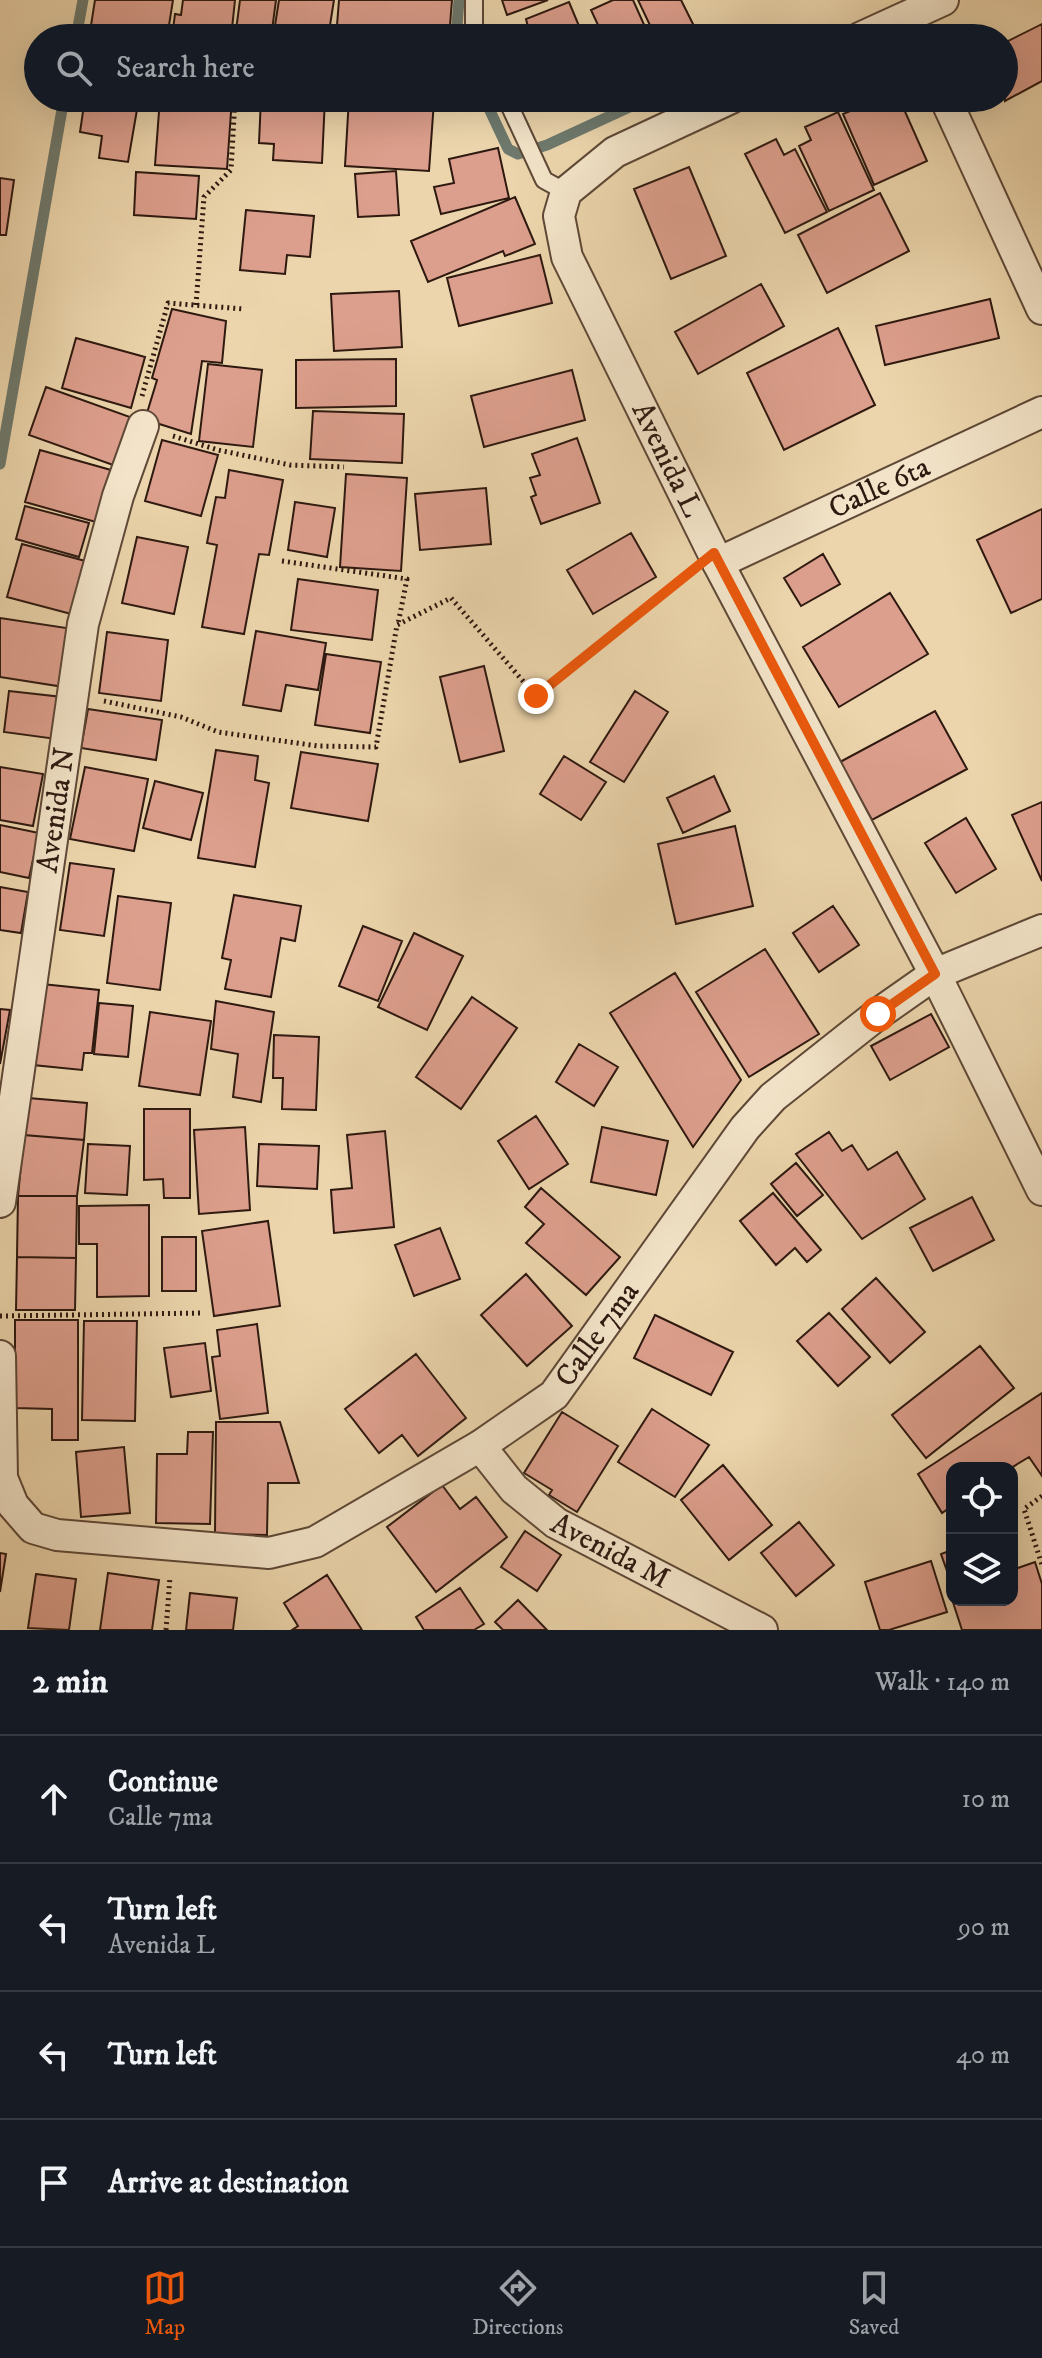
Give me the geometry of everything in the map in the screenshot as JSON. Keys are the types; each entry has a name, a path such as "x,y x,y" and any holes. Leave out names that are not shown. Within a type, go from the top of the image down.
{"street":[{"path":"916,24 943,0"},
{"path":"566,192 615,152 701,112"},
{"path":"951,112 1042,309"},
{"name":"Avenida L","path":"566,192 559,216 567,257 716,558 935,974 1042,1190"},
{"name":"Calle 6ta","path":"716,558 1042,412"},
{"name":"Avenida N","path":"0,1202 72,694 87,610 118,496 143,426"},
{"name":"Calle 7ma","path":"0,1356 2,1478 13,1505 33,1528 57,1535 269,1553 315,1542 480,1446 554,1395 745,1128 773,1097 878,1014 935,974 1042,930"},
{"name":"Avenida M","path":"480,1446 514,1489 556,1523 762,1630"}],"lane":[{"path":"474,0 474,24"},
{"path":"513,112 544,180 566,192"}],"path":[{"path":"196,305 204,197 231,170 234,112"},
{"path":"244,309 168,303 140,403 143,426 218,450 290,465 344,467"},
{"path":"397,625 451,598 536,696 716,558"},
{"path":"72,694 181,717 218,732 318,746 376,747 407,579 282,561"},
{"path":"0,1316 204,1313"},
{"path":"1042,1496 1024,1509 1042,1565"},
{"path":"166,1630 173,1544"}],"building":[{"path":"95,0 173,0 169,24 91,24"},
{"path":"183,0 235,0 232,24 174,24 175,14 181,15"},
{"path":"240,0 276,0 273,24 237,24"},
{"path":"279,0 334,0 330,24 275,24"},
{"path":"339,0 452,0 450,24 337,24"},
{"path":"502,0 548,0 507,15"},
{"path":"613,0 633,0 644,24 598,24 591,10"},
{"path":"638,0 681,0 693,24 649,24"},
{"path":"569,2 578,24 527,24 526,19"},
{"path":"1042,24 1042,81 1018,94 1018,36"},
{"path":"83,112 137,112 128,162 99,158 102,136 80,132"},
{"path":"159,112 231,112 227,169 155,165"},
{"path":"260,112 324,112 322,163 273,160 274,144 259,143"},
{"path":"348,112 433,112 429,171 345,166"},
{"path":"838,112 874,190 829,211 799,146 811,140 805,127"},
{"path":"905,112 927,161 874,185 843,114"},
{"path":"776,139 784,155 795,149 827,212 785,233 745,154"},
{"path":"498,148 509,198 441,214 434,187 454,183 449,159"},
{"path":"689,167 726,256 671,279 634,189"},
{"path":"396,171 399,215 358,217 355,174"},
{"path":"136,172 199,176 196,219 134,215"},
{"path":"0,178 14,180 6,235 0,235"},
{"path":"880,193 909,251 827,293 798,235"},
{"path":"515,197 535,244 505,256 503,251 428,282 411,241"},
{"path":"246,210 314,216 310,257 287,255 285,274 240,270"},
{"path":"540,255 552,303 459,326 447,278"},
{"path":"761,284 784,326 698,374 675,332"},
{"path":"399,291 402,347 334,351 331,294"},
{"path":"990,299 999,338 885,365 876,326"},
{"path":"172,309 226,321 222,363 202,361 191,434 153,422 155,416 147,413 157,380 152,378"},
{"path":"838,328 875,405 784,450 747,373"},
{"path":"76,338 145,357 131,408 62,388"},
{"path":"396,359 396,406 296,408 296,360"},
{"path":"208,364 262,370 253,447 199,441"},
{"path":"572,370 585,420 484,447 471,396"},
{"path":"46,387 130,417 113,465 29,435"},
{"path":"313,411 404,414 402,463 310,459"},
{"path":"577,438 600,503 541,524 531,497 536,495 530,478 540,475 532,454"},
{"path":"162,440 218,455 201,516 145,501"},
{"path":"40,450 118,472 103,524 25,502"},
{"path":"229,470 283,480 269,555 259,554 244,634 202,627 217,545 207,543 216,497 225,498"},
{"path":"346,474 407,478 401,571 340,567"},
{"path":"486,488 491,544 420,550 415,494"},
{"path":"295,502 335,508 327,557 288,550"},
{"path":"25,506 89,523 79,557 16,539"},
{"path":"1042,509 1042,599 1011,613 977,540"},
{"path":"631,533 656,577 593,614 567,570"},
{"path":"137,537 188,547 174,614 122,603"},
{"path":"22,544 89,562 75,615 7,597"},
{"path":"823,554 840,584 801,606 784,578"},
{"path":"298,579 378,590 372,640 291,630"},
{"path":"890,593 928,654 839,707 803,647"},
{"path":"0,618 73,629 64,687 0,677"},
{"path":"256,631 326,643 318,690 286,685 281,711 243,705"},
{"path":"107,632 168,640 161,701 99,693"},
{"path":"326,654 381,662 370,733 315,725"},
{"path":"484,666 504,751 460,762 440,677"},
{"path":"9,691 62,697 56,739 4,732"},
{"path":"635,691 668,712 624,782 590,762"},
{"path":"88,709 162,720 156,760 81,748"},
{"path":"935,711 967,769 872,820 840,762"},
{"path":"216,750 258,756 255,780 269,783 255,867 198,858"},
{"path":"301,752 378,764 368,821 291,808"},
{"path":"564,756 606,782 581,820 540,794"},
{"path":"0,767 43,774 33,826 0,820"},
{"path":"85,767 148,779 134,851 70,839"},
{"path":"714,776 730,811 683,833 667,798"},
{"path":"155,781 203,793 191,840 143,828"},
{"path":"1042,802 1042,881 1012,815"},
{"path":"966,818 996,869 956,893 925,843"},
{"path":"0,825 39,833 29,878 0,872"},
{"path":"735,826 753,906 676,924 658,844"},
{"path":"70,863 114,869 104,936 60,930"},
{"path":"0,887 28,892 21,933 0,930"},
{"path":"234,895 301,906 295,941 281,938 271,997 225,989 231,960 222,958"},
{"path":"118,896 171,903 160,990 107,983"},
{"path":"833,906 859,945 819,972 793,933"},
{"path":"363,926 402,941 378,1001 339,986"},
{"path":"414,933 463,956 427,1030 378,1007"},
{"path":"765,949 819,1034 749,1077 696,992"},
{"path":"675,973 741,1080 693,1147 610,1013"},
{"path":"42,984 99,990 92,1053 84,1053 82,1070 33,1065"},
{"path":"472,997 517,1028 461,1109 416,1077"},
{"path":"216,1001 274,1012 261,1102 233,1097 238,1054 211,1049"},
{"path":"99,1003 133,1006 128,1057 94,1054"},
{"path":"0,1009 10,1010 0,1064"},
{"path":"150,1012 211,1021 200,1095 139,1086"},
{"path":"931,1014 949,1047 890,1080 871,1046"},
{"path":"274,1035 319,1037 316,1110 282,1109 283,1078 273,1078"},
{"path":"579,1044 618,1067 594,1106 556,1082"},
{"path":"28,1098 87,1103 84,1140 24,1135"},
{"path":"144,1109 190,1109 190,1198 164,1198 163,1179 144,1180"},
{"path":"536,1116 568,1164 529,1189 498,1141"},
{"path":"245,1127 250,1210 199,1214 194,1130"},
{"path":"602,1127 668,1141 656,1195 591,1182"},
{"path":"385,1131 394,1227 334,1233 331,1190 352,1188 347,1135"},
{"path":"829,1132 842,1151 852,1145 868,1170 897,1152 925,1199 862,1239 796,1154"},
{"path":"24,1135 84,1140 77,1196 18,1196"},
{"path":"88,1144 130,1146 127,1195 85,1193"},
{"path":"259,1144 319,1146 317,1189 257,1186"},
{"path":"796,1163 823,1195 797,1216 771,1184"},
{"path":"541,1188 620,1257 586,1295 526,1243 544,1224 525,1207"},
{"path":"773,1193 821,1250 807,1262 795,1248 776,1265 740,1221"},
{"path":"18,1196 77,1196 76,1258 17,1257"},
{"path":"972,1197 994,1240 933,1271 910,1228"},
{"path":"149,1205 149,1296 97,1297 97,1244 79,1244 79,1206"},
{"path":"268,1221 280,1306 214,1316 202,1231"},
{"path":"440,1228 460,1279 414,1296 395,1245"},
{"path":"162,1237 196,1237 196,1291 162,1291"},
{"path":"17,1257 76,1258 75,1310 16,1310"},
{"path":"526,1274 572,1326 527,1366 481,1315"},
{"path":"876,1278 925,1332 890,1363 842,1309"},
{"path":"829,1313 870,1357 838,1386 797,1341"},
{"path":"655,1315 733,1352 711,1395 634,1358"},
{"path":"15,1320 78,1320 78,1440 52,1440 52,1409 15,1408"},
{"path":"84,1321 137,1321 135,1421 82,1420"},
{"path":"257,1324 268,1413 220,1419 212,1357 220,1356 217,1330"},
{"path":"205,1343 211,1391 171,1397 164,1348"},
{"path":"980,1346 1014,1388 926,1458 892,1415"},
{"path":"416,1354 466,1418 418,1456 402,1435 379,1453 345,1409"},
{"path":"1042,1393 1042,1476 1029,1457 1018,1464 946,1462 946,1510 942,1513 918,1474"},
{"path":"652,1409 709,1445 675,1497 618,1462"},
{"path":"562,1412 618,1446 577,1512 549,1495 552,1490 524,1473"},
{"path":"216,1422 280,1422 299,1483 268,1483 267,1535 215,1534"},
{"path":"188,1432 213,1432 210,1524 156,1523 157,1454 187,1454"},
{"path":"124,1447 130,1513 81,1517 76,1452"},
{"path":"723,1465 772,1525 729,1560 681,1500"},
{"path":"442,1485 460,1509 476,1497 507,1537 436,1592 387,1527"},
{"path":"799,1522 834,1565 796,1596 761,1553"},
{"path":"525,1531 561,1555 537,1591 501,1567"},
{"path":"0,1553 6,1554 0,1592"},
{"path":"931,1561 947,1612 880,1630 865,1582"},
{"path":"1035,1562 1042,1584 1042,1630 962,1630 954,1606 1018,1606 1018,1568"},
{"path":"108,1573 159,1580 152,1630 100,1630"},
{"path":"36,1574 76,1579 69,1630 28,1628"},
{"path":"327,1575 362,1630 292,1630 298,1626 284,1603"},
{"path":"460,1588 484,1624 474,1630 424,1630 416,1617"},
{"path":"190,1593 237,1598 233,1630 186,1630"},
{"path":"518,1600 547,1630 503,1630 495,1622"}],"waterway":[{"path":"79,24 83,0"},
{"path":"457,24 459,0"},
{"path":"0,464 62,112"},
{"path":"491,112 508,149 518,154 547,145 619,112"}],"route":[{"path":"536,696 714,553 935,974 878,1014"}]}
